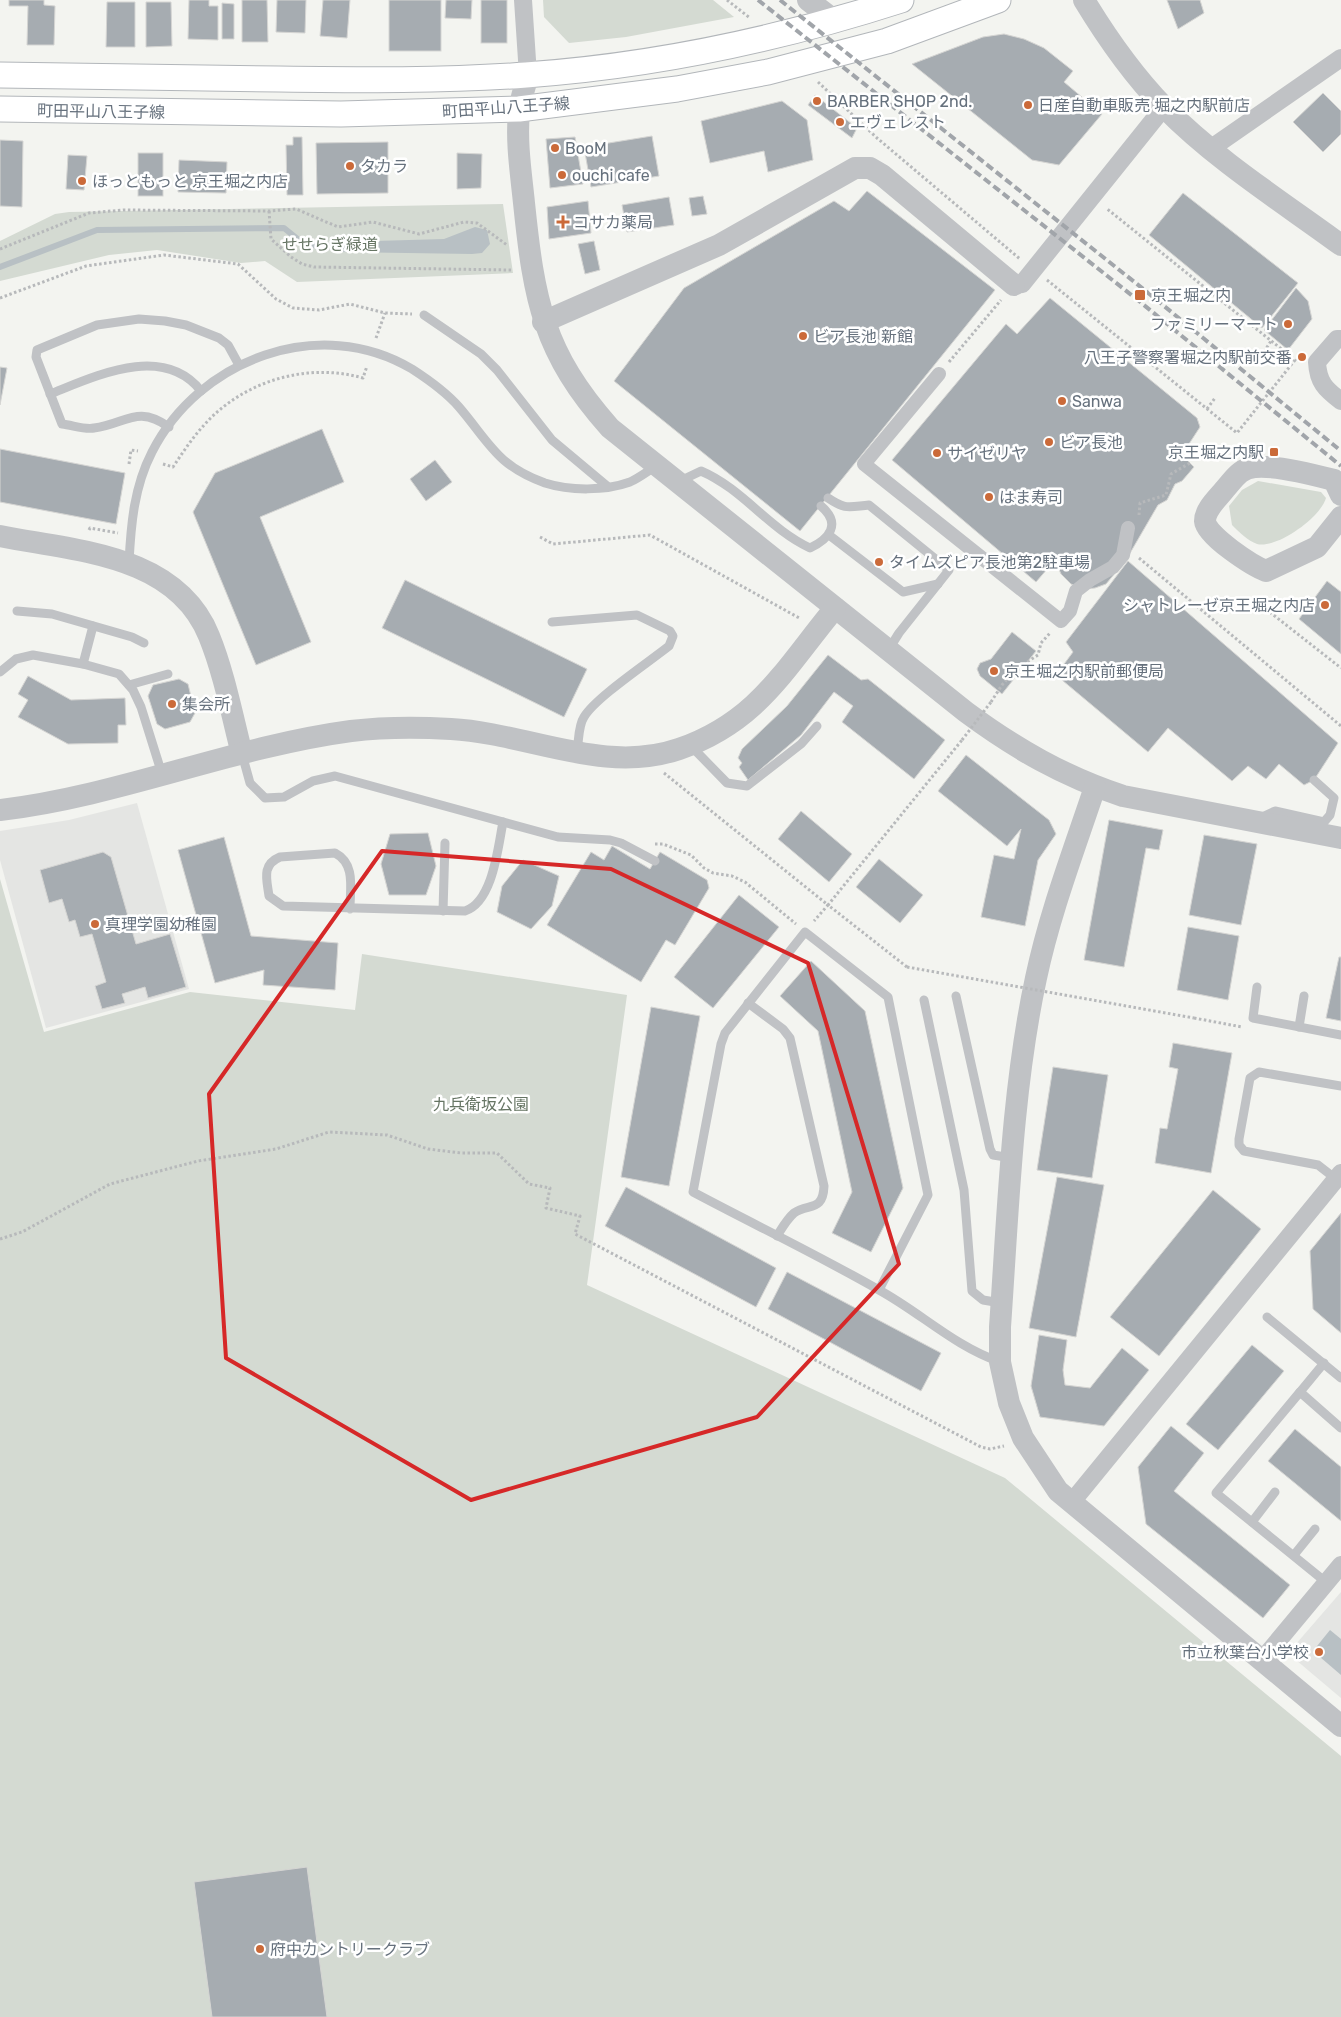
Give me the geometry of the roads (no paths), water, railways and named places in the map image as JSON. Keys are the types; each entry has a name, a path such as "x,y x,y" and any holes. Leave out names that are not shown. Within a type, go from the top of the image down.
{"main road":[{"name":"町田平山八王子線","path":"0,75 340,79 468,79 528,75 678,56 790,33 901,0"},
{"name":"町田平山八王子線","path":"0,109 341,114 519,110 677,89 768,72 887,41 998,0"}],"street":[{"path":"523,0 528,75 519,110 518,138 529,252 543,322 559,357 585,398 610,428 888,650 1010,744 1095,786 1123,796 1341,838"},
{"path":"808,0 835,21"},
{"path":"1084,0 1116,50 1164,107 1210,149 1341,245"},
{"path":"1210,149 1341,58"},
{"path":"543,322 719,245 855,168 870,168 882,175 1014,285 1022,284 1164,107"},
{"path":"1341,339 1337,339 1317,362 1318,375 1323,387 1341,401"},
{"path":"939,374 864,464 1061,620 1070,611 1076,591 1090,580 1113,567 1123,555 1128,528"},
{"path":"1339,482 1306,473 1255,467 1241,471 1208,510 1205,521 1210,532 1255,567 1266,571 1317,547 1340,516"},
{"path":"0,536 130,562 158,576 180,593 203,624 213,648 242,754"},
{"path":"0,810 65,800 242,754 326,735 400,727 480,731 577,752 625,758 670,752 690,745 726,727 764,697 835,608"},
{"path":"1095,786 1052,912 1039,966 1023,1054 1001,1303 1000,1362 1009,1403 1023,1438 1049,1480 1071,1503 1341,1726"},
{"path":"1071,1503 1338,1182"},
{"path":"1262,1660 1341,1565"}],"lane":[{"path":"424,314 481,354 497,370 552,440 607,486"},
{"path":"169,426 151,416 142,415 93,429 62,424 36,357 38,350 90,328 116,321 139,319 186,324 220,338 228,345 239,365"},
{"path":"130,562 132,521 137,493 153,450 169,426 188,403 201,391 239,365 274,352 314,344 335,344 371,351 411,369 446,395 498,457 508,465 544,483 566,489 607,486 631,482 656,466"},
{"path":"50,394 110,371 135,366 152,367 181,373 192,379 201,391"},
{"path":"1323,387 1341,386"},
{"path":"677,482 701,472 721,480 794,541 810,548 824,541 832,526 831,517 821,506"},
{"path":"828,498 842,507 850,508 869,505 949,570 898,633 888,650"},
{"path":"829,534 903,592 938,584"},
{"path":"17,611 52,614 132,637 144,643"},
{"path":"552,622 637,614 670,631 673,636 668,646 597,702 585,714 582,719 577,752"},
{"path":"83,664 93,626"},
{"path":"0,672 16,659 33,655 83,664 119,674 129,685 141,707 162,775"},
{"path":"129,685 168,674"},
{"path":"690,745 728,783 740,787 747,786 801,744 816,726"},
{"path":"242,754 250,783 265,798 284,798 313,781 335,776 558,837 610,840 639,852 654,861"},
{"path":"1253,822 1275,811 1324,822 1330,815 1334,798 1314,780"},
{"path":"350,909 350,868 341,856 335,853 280,857 272,860 267,866 266,874 270,896 276,903 283,906 350,909 465,911 480,901 492,872 503,822"},
{"path":"443,911 445,843"},
{"path":"879,1290 928,1195 888,997 805,932 725,1033 721,1044 692,1192 879,1290 975,1353 1000,1362"},
{"path":"1257,987 1253,1018 1341,1035"},
{"path":"956,996 990,1149 993,1155 1013,1159"},
{"path":"1299,1027 1304,996"},
{"path":"924,1000 964,1190 972,1290 983,1300 1001,1303"},
{"path":"748,1003 783,1029 790,1038 824,1186 823,1195 818,1203 812,1208 796,1212 789,1218 777,1236"},
{"path":"1338,1182 1318,1165 1244,1151 1239,1145 1239,1139 1250,1078 1254,1074 1259,1072 1341,1086"},
{"path":"1268,1317 1341,1378"},
{"path":"1324,1363 1216,1493 1326,1583"},
{"path":"1300,1392 1341,1428"},
{"path":"1252,1522 1276,1492"},
{"path":"1294,1555 1315,1529"}],"waterway":[{"path":"0,267 97,230 284,228 305,245 339,246"}],"railway":[{"path":"758,0 1139,301 1341,466"},
{"path":"780,0 1147,292 1341,451"}],"place":[{"name":"BARBER SHOP 2nd.","path":"817,101"},
{"name":"日産自動車販売 堀之内駅前店","path":"1028,105"},
{"name":"エヴェレスト","path":"840,122"},
{"name":"BooM","path":"555,148"},
{"name":"タカラ","path":"350,166"},
{"name":"ouchi cafe","path":"562,175"},
{"name":"ほっともっと 京王堀之内店","path":"82,181"},
{"name":"コサカ薬局","path":"563,222"},
{"name":"京王堀之内","path":"1140,295"},
{"name":"ファミリーマート","path":"1288,324"},
{"name":"ビア長池 新館","path":"803,336"},
{"name":"八王子警察署堀之内駅前交番","path":"1302,357"},
{"name":"Sanwa","path":"1062,401"},
{"name":"ビア長池","path":"1049,442"},
{"name":"京王堀之内駅","path":"1274,452"},
{"name":"サイゼリヤ","path":"937,453"},
{"name":"はま寿司","path":"989,497"},
{"name":"タイムズピア長池第2駐車場","path":"879,562"},
{"name":"シャトレーゼ京王堀之内店","path":"1325,605"},
{"name":"京王堀之内駅前郵便局","path":"994,671"},
{"name":"集会所","path":"172,704"},
{"name":"真理学園幼稚園","path":"95,924"},
{"name":"市立秋葉台小学校","path":"1319,1652"},
{"name":"府中カントリークラブ","path":"260,1949"}],"park label":[{"name":"せせらぎ緑道","path":"330,244"},
{"name":"九兵衛坂公園","path":"481,1104"}]}
